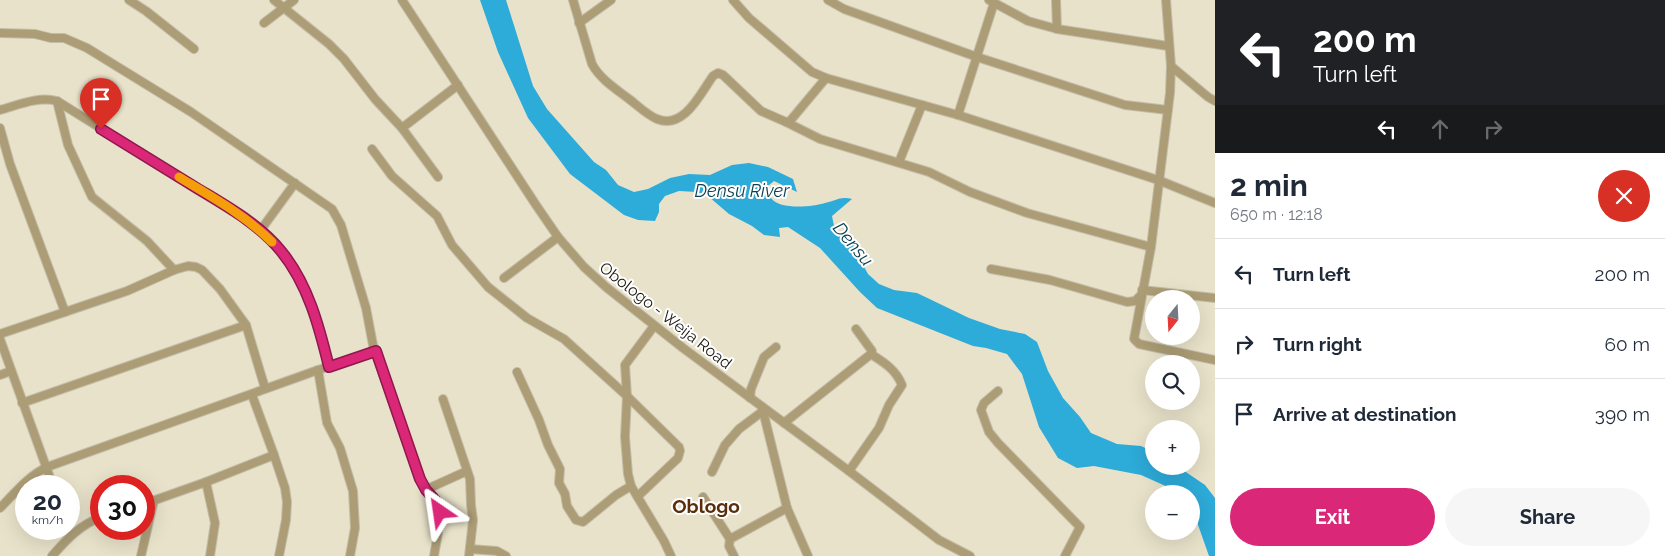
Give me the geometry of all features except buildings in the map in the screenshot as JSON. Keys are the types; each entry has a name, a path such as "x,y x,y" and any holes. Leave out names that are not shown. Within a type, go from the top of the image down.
{"street":[{"path":"129,0 194,49"},
{"path":"274,0 329,44 344,59 374,98 402,128 438,177"},
{"path":"264,23 294,0"},
{"name":"Obologo - Weija Road","path":"402,0 558,237 584,267 654,326 762,409 849,471 939,540 970,556"},
{"path":"573,0 595,70 609,84 655,119 665,122 672,121 687,113 713,76 718,73 723,75 761,111 820,139 928,172 970,192 1027,213 1151,247"},
{"path":"579,23 611,0"},
{"path":"733,0 749,18 812,72 826,78 958,116 1158,180 1215,203"},
{"path":"828,0 844,9 977,57 1125,105 1168,110"},
{"path":"1056,0 1057,29"},
{"path":"1166,0 1171,66 1168,110 1151,247 1134,339 1136,343 1215,360"},
{"path":"958,116 977,57 991,2 1028,21 1057,29 1168,46"},
{"path":"0,33 35,34 51,38 64,38 87,48 191,112 332,209 341,225 366,308 373,345 426,490 436,501 440,512 434,556"},
{"path":"1171,66 1215,101"},
{"path":"786,122 790,121 826,78"},
{"path":"402,128 458,85"},
{"path":"0,110 39,99 57,101 237,213 281,251 296,274 311,304 329,367"},
{"path":"57,101 68,145 92,197 147,241 174,270"},
{"path":"899,162 922,105"},
{"path":"0,128 10,164 65,312"},
{"path":"372,149 392,176 437,216 452,245 488,287 527,318 564,339 627,396 678,447 680,451 678,458 638,496"},
{"path":"260,231 296,183"},
{"path":"504,278 558,237"},
{"path":"0,334 127,291 174,270 188,266 196,267 202,270 220,289 246,325 266,388"},
{"path":"991,269 1050,280 1128,302 1135,301 1142,292"},
{"path":"1142,292 1215,298"},
{"path":"22,403 246,325"},
{"path":"654,326 625,365 627,396 625,437 628,474 632,486 671,556"},
{"path":"849,471 879,428 889,405 902,385 888,365 872,354 872,351 856,329"},
{"path":"0,339 49,475"},
{"path":"750,398 751,389 764,357 776,347"},
{"path":"0,508 26,480 37,472 252,395 266,388 376,351"},
{"path":"784,423 872,354"},
{"path":"318,370 327,423 340,448 353,491 356,528 350,556"},
{"path":"0,375 11,371"},
{"path":"517,372 560,469 559,483 565,494 567,506 576,520 583,522 616,495 632,486"},
{"path":"998,391 984,403 981,410 989,432 1079,525 1079,530 1065,556"},
{"path":"252,395 274,455 287,502 280,556"},
{"path":"443,399 470,479 473,520 470,552 497,551 506,556"},
{"path":"712,472 724,445 762,409 787,508 808,556"},
{"path":"155,500 274,455"},
{"path":"426,490 467,470"},
{"path":"206,482 215,523 210,556"},
{"path":"704,498 730,539 729,546 734,556"},
{"path":"730,539 787,508"},
{"path":"80,529 90,521"},
{"path":"52,556 67,540"},
{"path":"141,556 145,540"}],"water":[{"name":"Densu River","path":"480,0 506,0 533,86 547,109 594,162 606,170 618,185 634,192 648,189 670,178 689,174 710,175 732,165 749,163 768,167 793,179 797,192 774,181 768,186 771,198 775,202 788,206 804,206 841,198 852,199 832,216 835,231 853,239 857,243 857,254 868,274 879,284 894,290 917,293 969,318 1000,329 1025,334 1037,342 1048,371 1063,398 1091,433 1117,444 1145,448 1145,475 1190,475 1205,485 1215,498 1215,556 1209,556 1200,530 1200,485 1163,485 1141,475 1094,466 1077,468 1058,458 1039,427 1022,374 1007,354 973,346 877,308 820,248 788,227 779,228 780,237 764,235 752,226 729,214 708,196 697,192 679,191 665,196 659,204 659,212 655,221 638,220 624,215 570,174 528,118 498,52"}],"slow traffic":[{"path":"179,177 237,213 272,242"}],"district":[{"name":"Oblogo","path":"706,506"}],"route":[{"path":"101,129 237,213 281,251 296,274 311,304 322,337 329,367 376,351 420,479 426,490 436,501 440,512"}],"water label":[{"name":"Densu","path":"853,244"}]}
